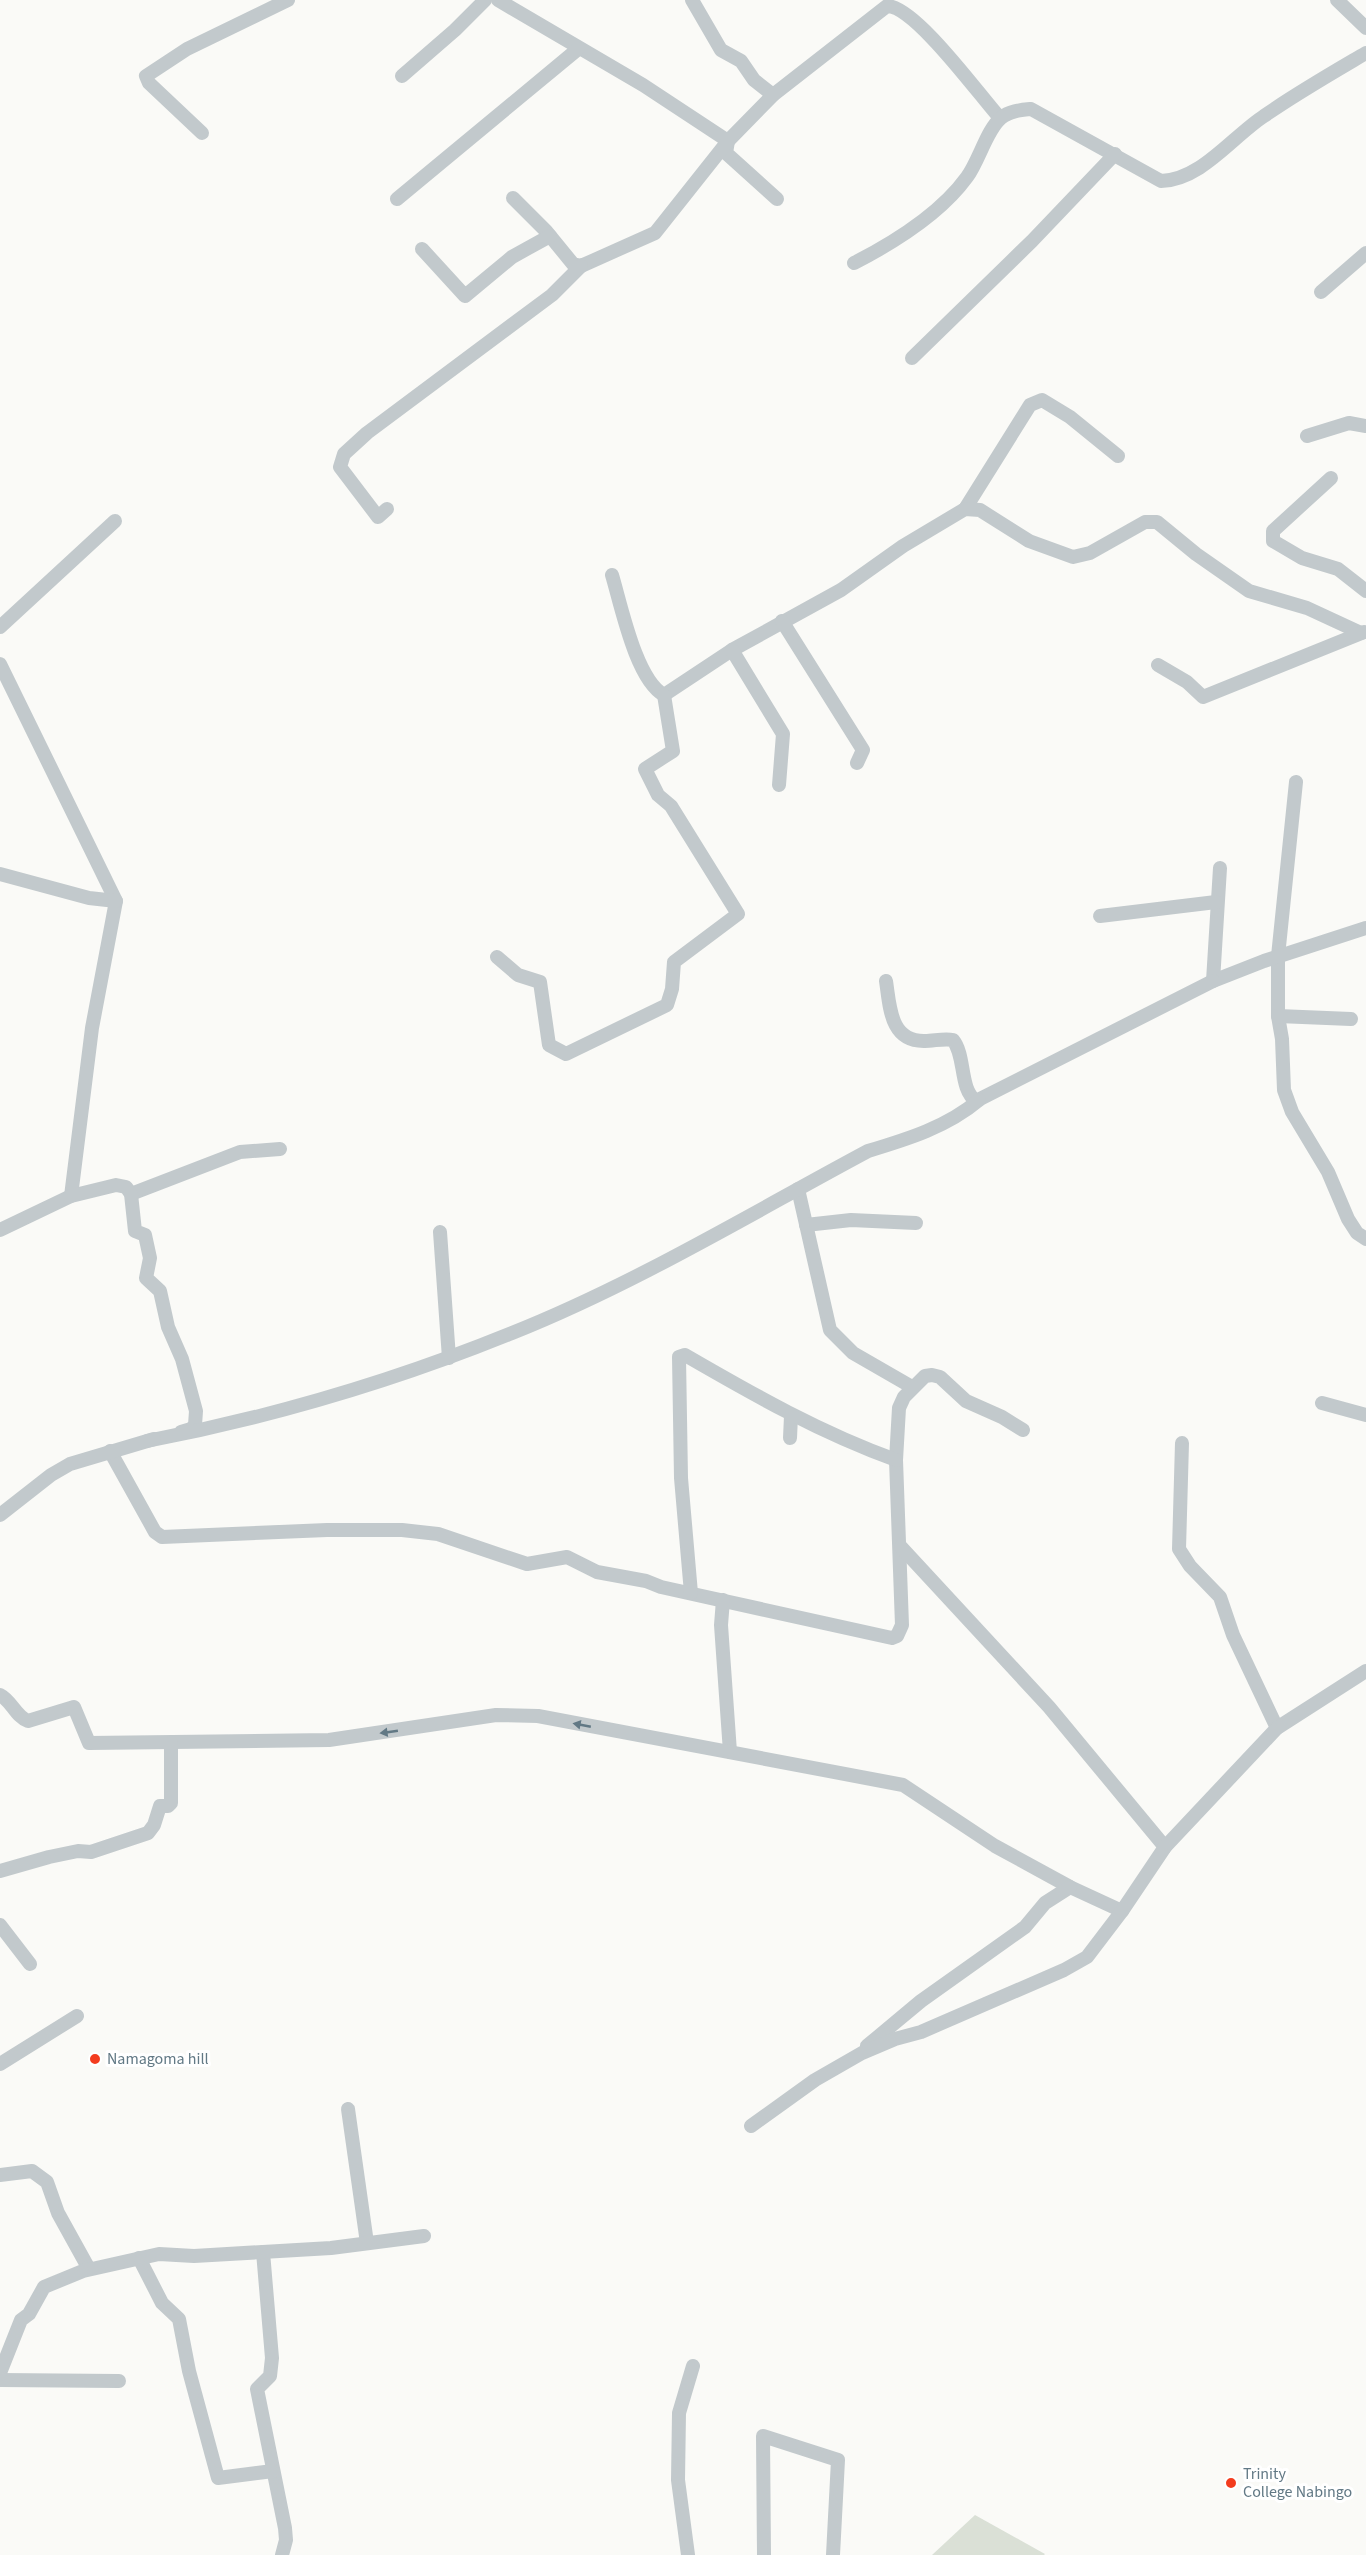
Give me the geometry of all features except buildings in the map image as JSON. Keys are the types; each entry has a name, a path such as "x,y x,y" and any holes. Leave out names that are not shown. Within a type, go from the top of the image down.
{"street":[{"path":"202,133 149,83 146,76 187,49 288,0"},
{"path":"402,76 455,30 485,0"},
{"path":"498,0 643,86 728,141"},
{"path":"692,0 721,50 741,61 754,80 772,94"},
{"path":"1337,0 1366,28"},
{"path":"387,509 378,517 340,467 344,454 392,413 552,295 581,266 645,240 655,233 728,141 772,94 882,8 892,6 899,9 941,47 1000,118"},
{"path":"397,199 578,49"},
{"path":"854,263 890,244 947,198 978,163 1000,118 1017,111 1031,109 1115,154 1161,182 1172,181 1188,174 1263,116 1366,53"},
{"path":"728,141 726,153 777,198"},
{"path":"912,358 1032,242 1115,154"},
{"path":"513,198 550,236 573,264 581,266"},
{"path":"422,249 465,296 512,257 550,236"},
{"path":"1321,292 1366,253"},
{"path":"664,695 732,650 841,590 903,546 965,509 1030,405 1042,400 1070,417 1118,456"},
{"path":"1307,436 1349,423 1366,426"},
{"path":"1331,478 1273,531 1271,536 1273,541 1302,558 1338,569 1366,591"},
{"path":"965,509 980,510 1029,541 1072,557 1090,553 1144,522 1157,522 1249,591 1307,608 1363,632"},
{"path":"0,627 115,521"},
{"path":"497,957 518,975 540,982 549,1045 566,1054 667,1005 672,989 674,962 738,914 671,806 658,795 645,769 673,751 664,695 654,689 625,629 612,575"},
{"path":"782,621 863,750 857,764"},
{"path":"1158,665 1187,682 1203,697 1363,632"},
{"path":"732,650 783,734 779,785"},
{"path":"0,664 116,901 92,1028 71,1196"},
{"path":"1296,782 1278,956 1278,1016 1282,1039 1284,1090 1292,1112 1328,1172 1348,1219 1357,1233 1366,1239"},
{"path":"1213,981 1216,902 1220,868"},
{"path":"0,874 89,898 116,901"},
{"path":"1100,916 1216,902"},
{"path":"147,1441 246,1421 338,1395 449,1358 514,1333 608,1289 868,1152 913,1137 960,1115 979,1100 1213,981 1278,956 1366,928"},
{"path":"886,981 891,1018 895,1027 913,1040 953,1041 959,1050 972,1099 979,1100"},
{"path":"1278,1016 1351,1019"},
{"path":"131,1194 240,1152 280,1149"},
{"path":"0,1230 71,1196 116,1185 126,1187 131,1194 135,1231 145,1235 150,1258 146,1278 160,1291 168,1327 182,1359 196,1410 196,1419 192,1429 70,1464 51,1475 0,1515"},
{"path":"798,1189 830,1330 853,1353 912,1387"},
{"path":"806,1225 851,1220 916,1223"},
{"path":"440,1232 449,1358"},
{"path":"691,1593 681,1478 680,1357 684,1355 791,1416 847,1443 896,1460"},
{"path":"110,1451 155,1532 162,1537 327,1530 402,1530 438,1534 527,1564 567,1557 607,1575 892,1638 897,1636 902,1625 901,1547 896,1460 899,1408 904,1397 925,1376 940,1377 966,1401 1002,1417 1023,1430"},
{"path":"1322,1403 1366,1415"},
{"path":"790,1438 791,1416"},
{"path":"1182,1443 1179,1549 1190,1566 1220,1597 1233,1635 1277,1728"},
{"path":"901,1547 1049,1707 1165,1847"},
{"path":"723,1600 720,1625 730,1752"},
{"path":"751,2126 814,2080 878,2046 921,2032 1064,1970 1087,1957 1122,1911 1165,1847 1277,1728 1366,1671"},
{"path":"0,1695 12,1704 21,1718 28,1721 74,1707 89,1743 329,1740 496,1715 538,1716 903,1785 995,1846 1070,1887 1122,1911"},
{"path":"0,1871 49,1857 78,1851 91,1852 148,1833 154,1825 160,1806 168,1806 171,1803 171,1743"},
{"path":"844,2064 921,2001 1025,1927 1045,1903 1070,1887"},
{"path":"0,1924 30,1964"},
{"path":"0,2064 77,2016"},
{"path":"348,2109 367,2243"},
{"path":"0,2175 25,2170 41,2175 47,2182 58,2213 89,2269"},
{"path":"0,2373 21,2320 29,2314 45,2287 89,2269 159,2254 194,2256 263,2252 424,2236"},
{"path":"263,2252 272,2358 270,2376 257,2389 286,2540 282,2555"},
{"path":"140,2258 162,2303 179,2319 189,2371 218,2478 273,2471"},
{"path":"688,2555 678,2480 680,2413 693,2366"},
{"path":"0,2380 119,2381"},
{"path":"764,2555 763,2436 838,2460 833,2555"}],"shaded area":[{"path":"975,2515 1045,2554 932,2555"}],"place":[{"name":"Namagoma hill","path":"95,2059"},
{"name":"Trinity College Nabingo","path":"1231,2483"}]}
